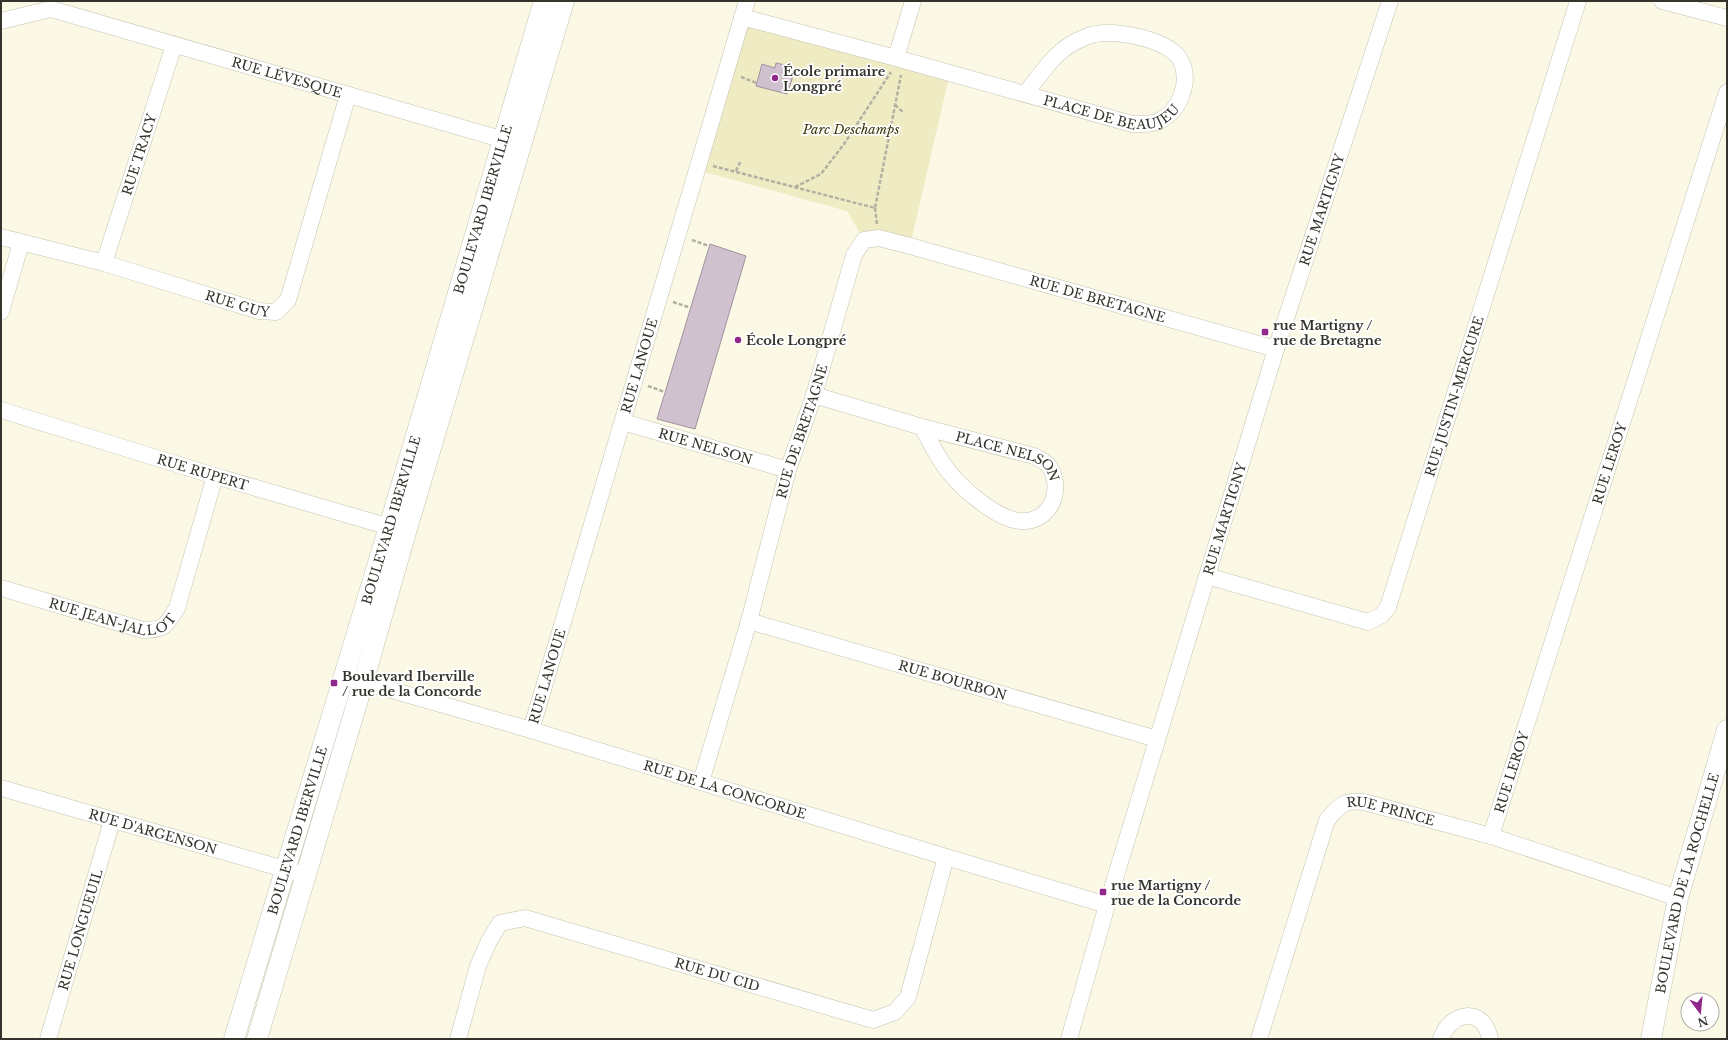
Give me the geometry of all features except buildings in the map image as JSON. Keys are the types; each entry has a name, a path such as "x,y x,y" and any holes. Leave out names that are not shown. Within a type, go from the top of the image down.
{"street":[{"name":"RUE LÉVESQUE","path":"37,1 51,9 513,142"},
{"name":"BOULEVARD IBERVILLE","path":"513,142 544,1"},
{"name":"BOULEVARD IBERVILLE","path":"234,1039 344,676 397,529 513,142 564,1"},
{"name":"RUE LANOUE","path":"531,730 747,1"},
{"path":"897,67 913,1"},
{"name":"RUE MARTIGNY","path":"1069,1039 1107,905 1276,349 1390,1"},
{"name":"RUE JUSTIN-MERCURE","path":"1207,576 1368,622 1382,615 1388,607 1578,1"},
{"path":"1662,1 1727,18"},
{"name":"RUE LÉVESQUE","path":"1,21 51,9"},
{"name":"PLACE DE BEAUJEU","path":"742,17 897,67 1025,94 1132,124 1149,124 1160,120 1172,111 1181,96 1186,80 1181,61 1171,49 1149,40 1117,32 1094,34 1072,44 1051,62 1025,94"},
{"name":"RUE TRACY","path":"104,263 174,44"},
{"name":"RUE LEROY","path":"1492,836 1727,92"},
{"name":"RUE GUY","path":"1,237 104,263 259,311 276,312 288,300 348,95"},
{"name":"RUE DE BRETAGNE","path":"701,782 750,621 788,470 814,395 854,255 864,240 879,238 910,246 1276,349"},
{"path":"1,312 21,243"},
{"name":"PLACE NELSON","path":"814,395 922,427 1034,456 1048,464 1054,476 1056,489 1053,502 1046,513 1025,521 1010,518 988,508 966,489 944,465 922,427"},
{"name":"RUE RUPERT","path":"1,410 215,476 397,529"},
{"name":"RUE NELSON","path":"623,422 788,470"},
{"name":"RUE JEAN-JALLOT","path":"1,588 143,630 157,630 168,623 177,608 215,476"},
{"name":"BOULEVARD IBERVILLE","path":"257,1039 363,683 397,529"},
{"name":"RUE BOURBON","path":"750,621 1157,739"},
{"name":"RUE DE LA CONCORDE","path":"344,676 363,683 531,730 1107,905"},
{"name":"BOULEVARD DE LA ROCHELLE","path":"1651,1039 1678,898 1727,730"},
{"name":"RUE D'ARGENSON","path":"1,788 305,875"},
{"name":"RUE PRINCE","path":"1260,1039 1327,820 1339,807 1348,801 1364,802 1492,836 1678,898"},
{"name":"RUE LONGUEUIL","path":"48,1039 112,821"},
{"name":"RUE DU CID","path":"458,1039 478,966 488,941 500,923 525,918 873,1020 895,1012 908,998 946,857"},
{"path":"1441,1039 1449,1024 1459,1018 1471,1016 1481,1020 1488,1029 1490,1039"}],"path":[{"path":"700,162 875,208 895,104 897,67"},
{"path":"795,187 821,174 844,144 897,67"},
{"path":"895,104 904,113"},
{"path":"736,171 741,160"}],"green space":[{"name":"Parc Deschamps","path":"742,17 950,73 910,246 864,240 847,211 697,170"}],"place":[{"name":"École primaire Longpré","path":"775,78"},
{"name":"rue Martigny / rue de Bretagne","path":"1265,332"},
{"name":"École Longpré","path":"738,340"},
{"name":"Boulevard Iberville / rue de la Concorde","path":"334,683"},
{"name":"rue Martigny / rue de la Concorde","path":"1103,892"}]}
